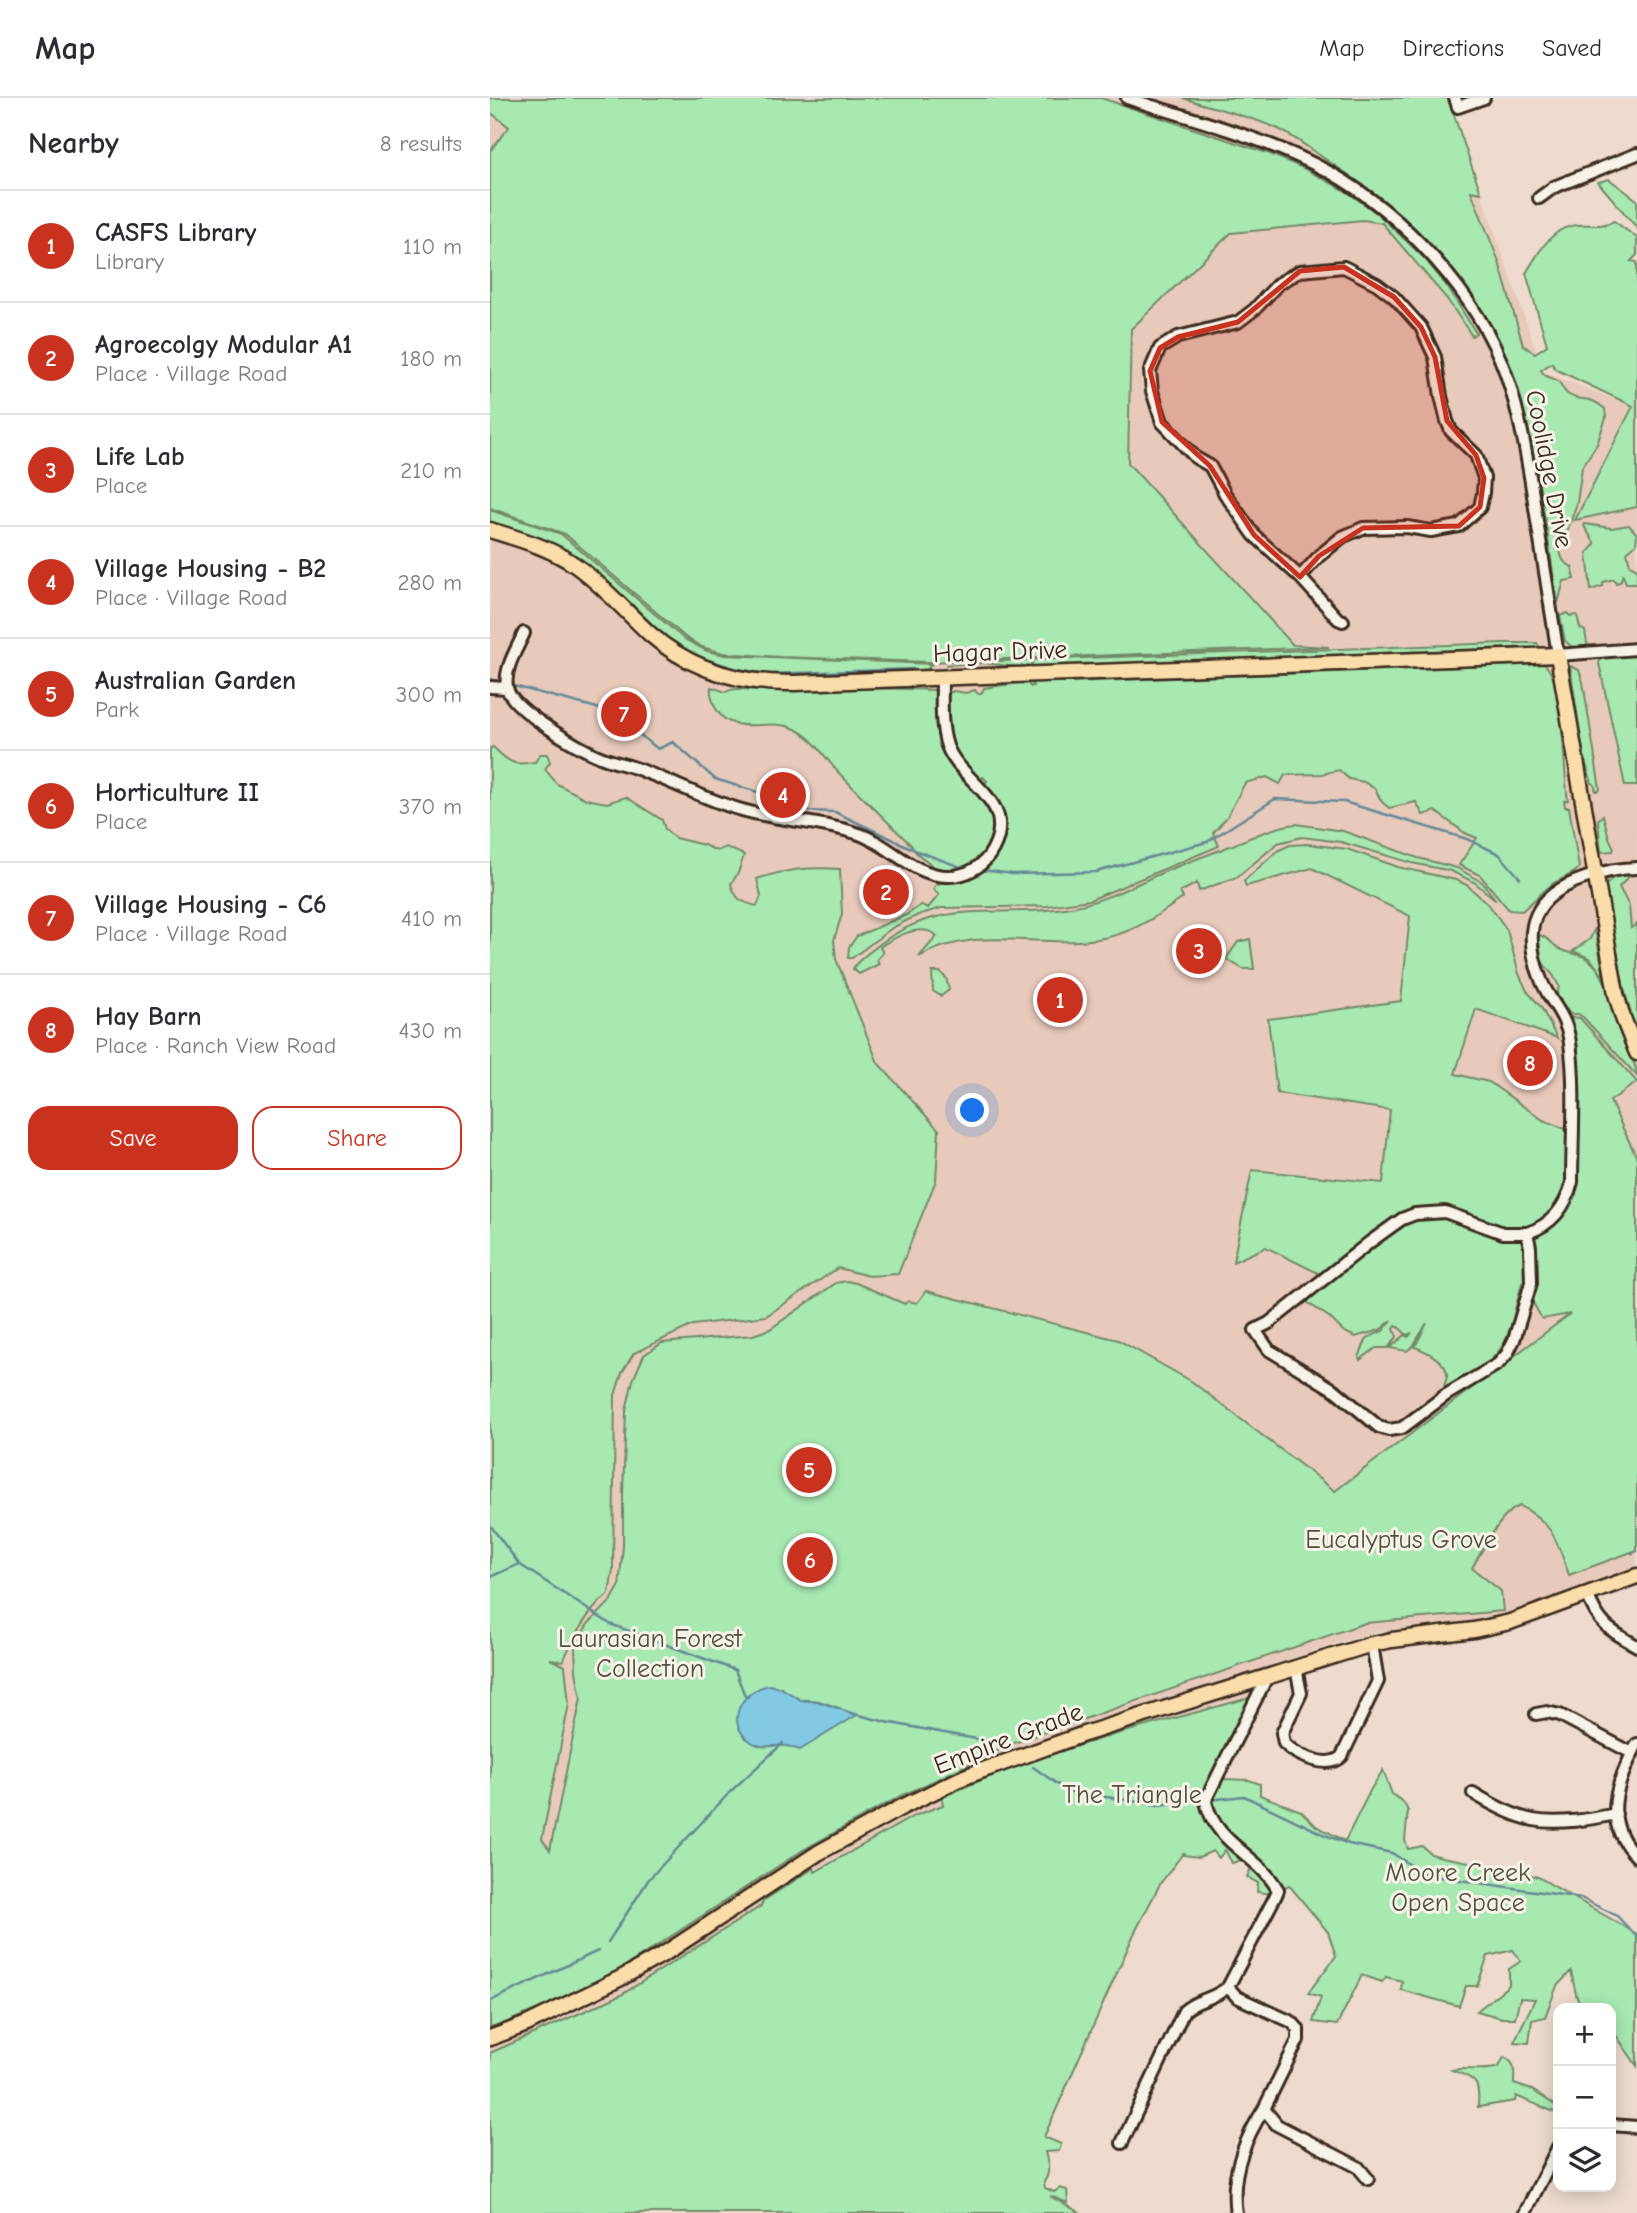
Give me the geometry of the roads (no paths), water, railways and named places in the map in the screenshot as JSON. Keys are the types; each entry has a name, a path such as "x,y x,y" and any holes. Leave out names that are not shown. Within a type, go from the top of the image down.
{"main road":[{"name":"Hagar Drive","path":"490,530 541,547 573,564 593,579 660,642 691,662 720,673 771,683 1558,655"},
{"name":"Coolidge Drive","path":"1558,655 1616,993 1637,1053"},
{"name":"Empire Grade","path":"490,2038 527,2024 621,1978 667,1952 818,1853 964,1777 1084,1734 1373,1644 1474,1630 1510,1622 1637,1576"}],"street":[{"name":"Coolidge Drive","path":"1127,98 1255,140 1295,155 1331,173 1364,193 1415,236 1454,283 1481,324 1505,372 1518,418 1558,655"},
{"path":"1457,102 1484,98"},
{"path":"1539,198 1554,187 1637,154"},
{"path":"1300,577 1335,543 1363,528 1407,527 1431,531 1459,526 1480,507 1483,493 1484,478 1476,455 1451,431 1447,421 1435,357 1421,327 1394,297 1344,267 1300,271 1278,284 1255,309 1238,321 1178,337 1160,348 1150,371 1152,391 1162,422 1196,458 1210,466 1225,494 1254,535 1343,621"},
{"path":"524,633 510,661 507,688 513,700 549,729 598,756 742,810 837,827 861,834 924,871 947,876 979,867 995,846 999,827 989,796 953,758 947,744 942,727 942,677"},
{"path":"1558,655 1637,649"},
{"path":"490,687 507,688"},
{"path":"1527,1233 1531,1283 1507,1354 1498,1364 1446,1395 1402,1428 1389,1430 1380,1427 1345,1397 1269,1350 1255,1330 1269,1323 1381,1234 1415,1214 1445,1212 1503,1233 1527,1233 1543,1226 1558,1213 1569,1196 1572,1182 1571,1045 1564,1018 1539,976 1532,952 1532,926 1539,907 1557,889 1605,871 1637,869"},
{"path":"1587,1593 1595,1613 1604,1625 1637,1646"},
{"path":"1296,1668 1301,1693 1282,1733 1284,1743 1291,1750 1325,1763 1337,1761 1376,1690 1378,1674 1373,1644"},
{"path":"1122,2143 1184,2011 1192,2003 1218,1996 1228,1987 1278,1889 1265,1872 1221,1835 1208,1810 1207,1797 1267,1677"},
{"path":"1536,1714 1547,1712 1560,1715 1635,1749 1621,1774 1616,1792 1616,1814 1622,1836 1637,1857"},
{"path":"1473,1793 1487,1808 1548,1822 1616,1814"},
{"path":"1228,1987 1237,1997 1292,2022 1298,2029 1298,2040 1250,2133 1236,2170 1236,2213"},
{"path":"1264,2109 1277,2125 1358,2167 1368,2179"},
{"path":"1616,2125 1637,2127"},
{"path":"1525,2213 1553,2157"}],"water":[{"path":"770,1685 801,1700 818,1701 857,1715 800,1750 787,1746 757,1745 744,1736 737,1718 743,1701 750,1694"}],"waterway":[{"path":"705,659 737,669 767,674 913,669"},
{"path":"490,679 504,683"},
{"path":"510,685 597,708 625,723 658,749 673,742 715,779 774,797 783,810 835,812 917,851 969,868"},
{"path":"982,870 1013,874 1096,872 1207,842 1275,799 1344,802 1467,839 1499,854 1520,878"},
{"path":"490,1525 519,1564 610,1624 735,1670 745,1696 748,1697"},
{"path":"1632,1553 1637,1551"},
{"path":"490,1577 519,1564"},
{"path":"803,1700 818,1701 841,1709"},
{"path":"847,1712 1003,1744"},
{"path":"608,1942 649,1879 731,1791 783,1743"},
{"path":"1033,1767 1067,1791 1158,1805 1203,1800"},
{"path":"1209,1800 1244,1796 1325,1835 1349,1844 1392,1853 1426,1875 1581,1898 1617,1916 1637,1937"},
{"path":"490,2001 598,1951"}],"place":[{"name":"Village Housing - C6","path":"624,714"},
{"name":"Village Housing - B2","path":"783,795"},
{"name":"Agroecolgy Modular A1","path":"886,892"},
{"name":"Life Lab","path":"1199,951"},
{"name":"CASFS Library","path":"1060,1000"},
{"name":"Hay Barn","path":"1530,1063"},
{"name":"Australian Garden","path":"809,1470"},
{"name":"Horticulture II","path":"810,1560"}],"park label":[{"name":"Eucalyptus Grove","path":"1401,1539"},
{"name":"Laurasian Forest Collection","path":"650,1653"},
{"name":"The Triangle","path":"1132,1794"},
{"name":"Moore Creek Open Space","path":"1458,1887"}]}
